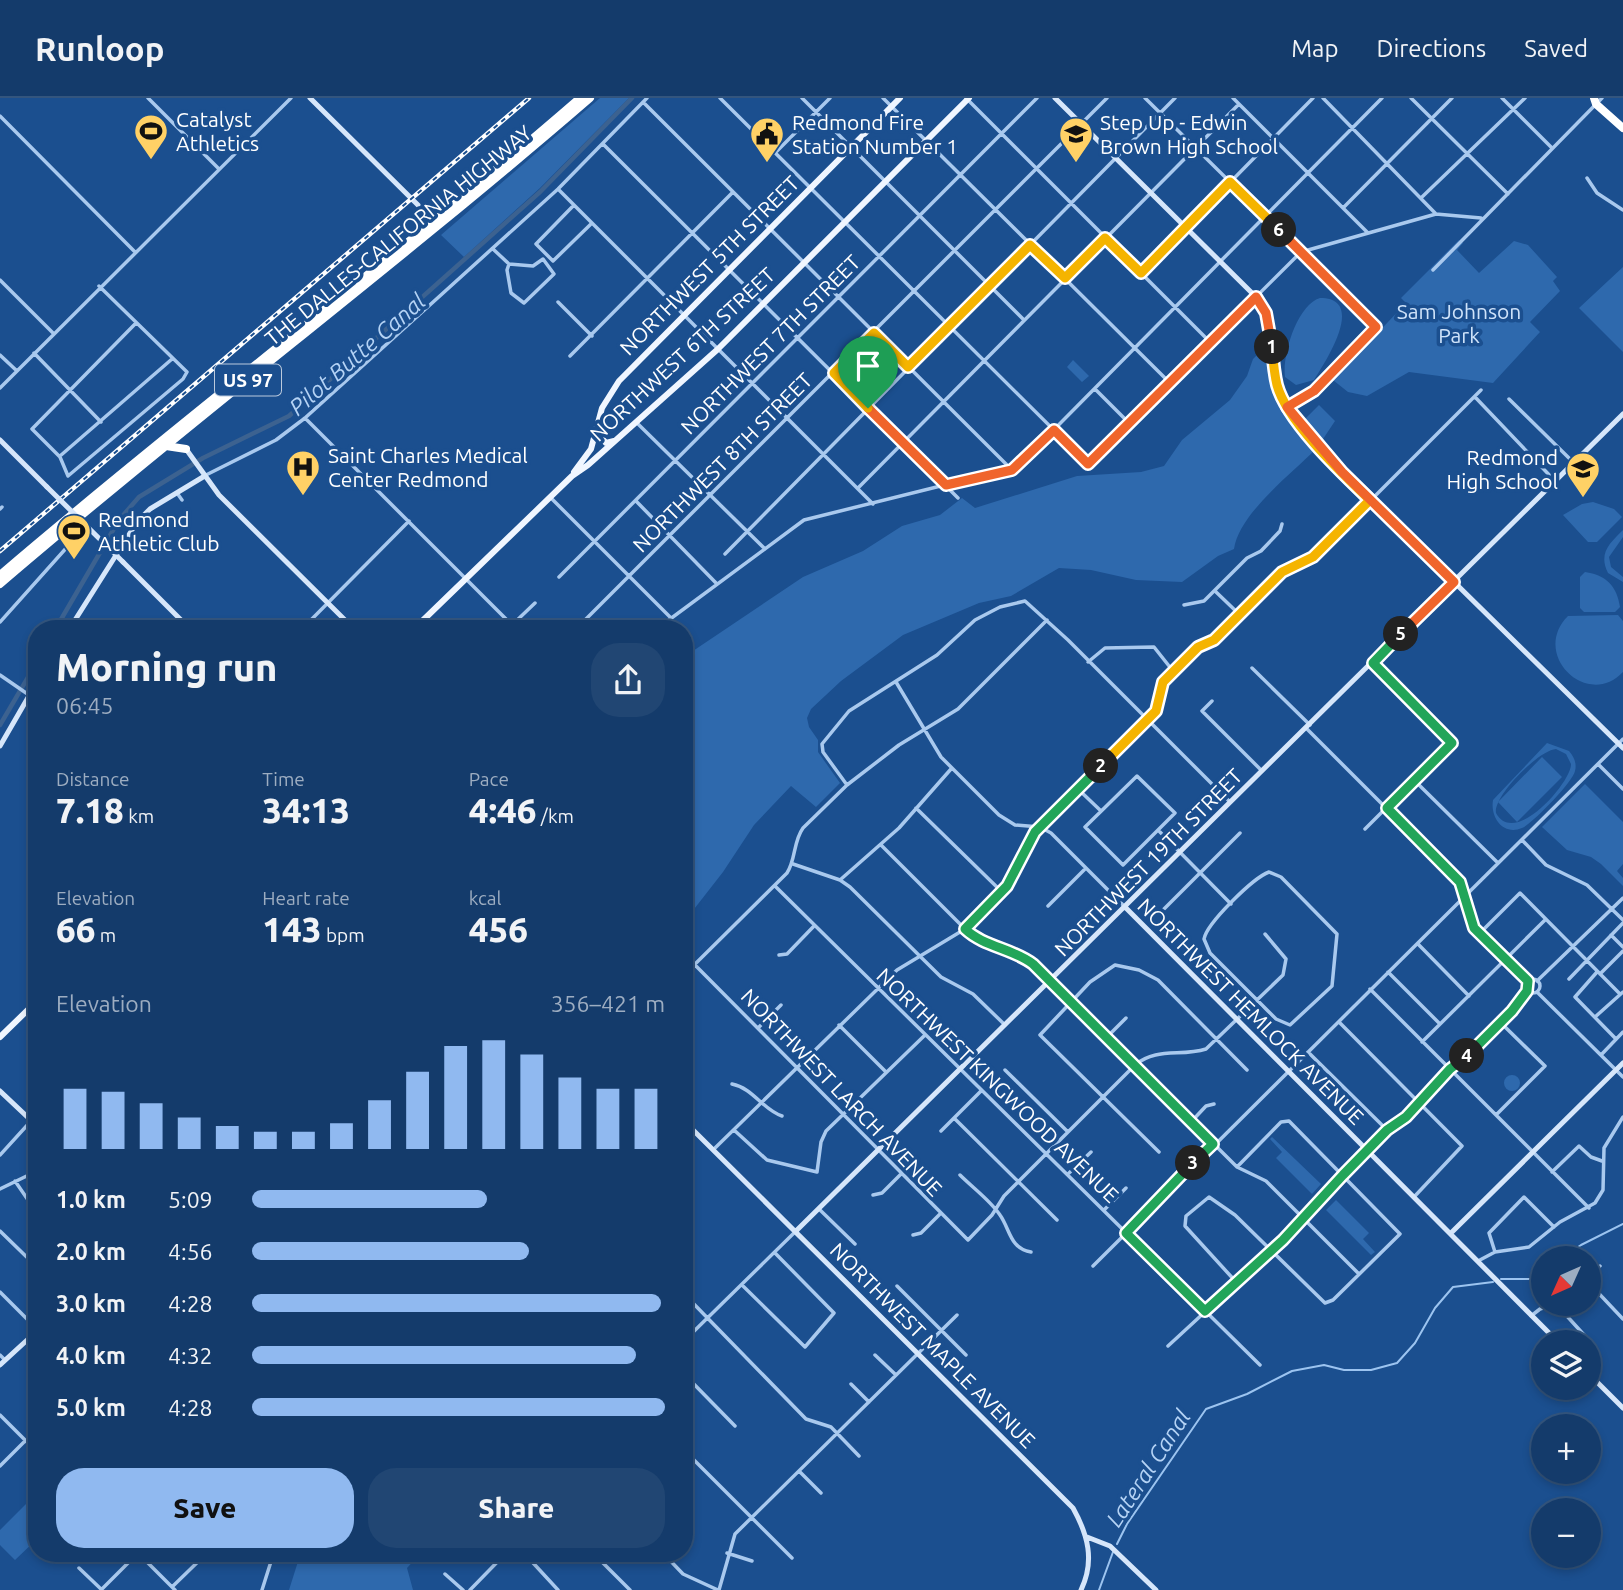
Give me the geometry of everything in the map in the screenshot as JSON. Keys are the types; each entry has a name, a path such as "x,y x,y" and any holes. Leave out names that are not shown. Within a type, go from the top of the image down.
{"highway":[{"name":"THE DALLES-CALIFORNIA HIGHWAY","path":"0,575 65,519 419,236 580,98"},
{"name":"THE DALLES-CALIFORNIA HIGHWAY","path":"0,584 166,446 439,228 590,98"},
{"path":"1586,98 1597,100 1623,128"},
{"path":"419,236 427,223 424,211 447,212"},
{"path":"166,446 188,453 186,430"}],"main road":[{"name":"NORTHWEST 5TH STREET","path":"572,476 591,449 609,394 900,98"},
{"name":"NORTHWEST 6TH STREET","path":"423,620 572,476 617,440 718,349 967,99"},
{"path":"597,433 606,443 617,440"},
{"path":"0,1037 28,1010"}],"street":[{"path":"148,98 219,169"},
{"path":"0,388 99,286 291,98"},
{"path":"310,98 424,211"},
{"path":"75,620 137,522 175,492 276,440 305,418 558,189 647,98"},
{"path":"720,98 1088,464 1301,252 1436,214 1481,218"},
{"path":"802,98 1024,320"},
{"path":"775,153 830,98"},
{"path":"883,98 1169,382"},
{"name":"NORTHWEST 7TH STREET","path":"559,577 1037,98"},
{"path":"1055,98 1256,297 1270,326 1276,384 1287,407 1327,457 1621,743 1213,1144 1093,1266"},
{"name":"NORTHWEST 8TH STREET","path":"585,620 1107,98"},
{"path":"1145,98 1376,327 1314,391 1287,407"},
{"path":"725,554 1175,98"},
{"path":"1233,98 1368,233"},
{"path":"1141,273 1313,98"},
{"path":"1323,98 1436,214"},
{"path":"669,620 804,520 1012,470 1382,98"},
{"path":"1411,98 1508,194"},
{"path":"1343,208 1452,98"},
{"path":"1502,98 1552,148"},
{"path":"1422,197 1525,98"},
{"path":"967,99 1210,342"},
{"path":"1433,270 1597,100"},
{"path":"643,102 1012,470"},
{"path":"858,488 1239,104"},
{"path":"0,116 135,252"},
{"path":"603,144 958,498"},
{"path":"1587,178 1597,193 1623,209"},
{"path":"558,189 873,504"},
{"path":"570,355 649,279 733,192"},
{"path":"574,205 536,244 553,261 592,223"},
{"path":"493,248 509,264 533,266 542,259 554,274 524,303 511,293 507,270 509,264"},
{"path":"0,280 53,333"},
{"path":"99,286 136,323 172,359 187,369 183,379 71,475 65,473 60,457 32,429 136,323"},
{"path":"558,302 592,336"},
{"path":"34,353 101,422"},
{"path":"0,355 17,371"},
{"path":"60,457 172,359"},
{"path":"1094,389 1129,423"},
{"path":"713,1150 897,970 965,929 1002,892 1040,827 1156,711 1163,682 1173,671 1198,647 1214,640 1282,572 1313,557 1481,390"},
{"path":"1475,397 1555,481"},
{"path":"1509,398 1573,462"},
{"name":"NORTHWEST 19TH STREET","path":"693,1332 1623,414"},
{"path":"305,418 507,620"},
{"path":"636,422 765,549"},
{"path":"0,440 181,620"},
{"path":"188,453 204,477 344,620"},
{"path":"175,492 182,500"},
{"path":"550,497 671,618"},
{"path":"636,501 717,584"},
{"path":"311,620 409,521"},
{"path":"1184,605 1204,601 1247,558 1261,551 1280,531 1282,524"},
{"path":"0,622 77,536"},
{"path":"1215,591 1240,615"},
{"path":"848,785 824,752 826,737 849,711 913,671 989,611 1025,601 1148,719 1230,803"},
{"path":"520,620 535,603"},
{"path":"695,965 775,886 793,863 798,835 848,785 899,745 958,709 1047,620"},
{"path":"1088,662 1105,648 1154,647 1173,671"},
{"path":"1365,829 1452,743 1373,663"},
{"path":"1252,668 1460,882 1466,895 1471,923 1528,981 1537,981 1623,898"},
{"path":"0,675 27,694 0,746"},
{"name":"NORTHWEST HEMLOCK AVENUE","path":"897,682 951,769 1008,821 1040,827 1051,833 1546,1330"},
{"path":"1212,701 1202,711 1262,771"},
{"path":"1598,764 1623,789"},
{"path":"840,880 881,845 951,769"},
{"path":"1137,776 1175,813 1123,865 1085,827 1101,811 1137,776"},
{"path":"1414,780 1498,863"},
{"path":"1078,789 1101,811"},
{"path":"916,808 1002,892"},
{"path":"1158,830 1231,904"},
{"path":"1164,909 1240,833"},
{"path":"1522,840 1546,865 1587,885 1623,922 1569,979"},
{"path":"881,845 965,929 979,940 1024,957 1051,981 1237,1167 1266,1181 1359,1274"},
{"path":"793,863 840,880 940,977 973,993 1005,1025"},
{"path":"1048,906 1086,867"},
{"path":"1269,872 1281,877 1337,934 1332,986 1296,1023 1284,1024 1210,953 1204,939 1210,926 1231,904 1259,877 1269,872"},
{"name":"NORTHWEST KINGWOOD AVENUE","path":"775,886 877,990 1068,1174 1260,1366"},
{"path":"1479,934 1520,893 1598,973 1621,992 1595,1017"},
{"path":"1423,1042 1546,920"},
{"path":"779,955 787,954 814,926"},
{"path":"995,1210 1018,1182 1135,1065 1149,1055 1165,1052 1192,1053 1206,1049 1258,1000 1285,969 1286,959 1265,934"},
{"path":"1611,935 1623,949 1574,995 1616,1039"},
{"path":"1418,943 1469,996"},
{"name":"NORTHWEST LARCH AVENUE","path":"695,965 968,1240 995,1210"},
{"path":"1159,1153 1040,1035 1090,982 1115,965 1139,970 1158,980 1247,1070"},
{"path":"1388,972 1440,1024"},
{"path":"1168,1346 1271,1251 1387,1130 1406,1117 1450,1069 1472,1053 1502,1023 1527,991 1528,981"},
{"path":"1537,981 1537,992"},
{"path":"1370,989 1589,1208"},
{"path":"1527,991 1537,992 1623,1077"},
{"path":"758,1028 781,1005"},
{"path":"1107,1037 1126,1018"},
{"path":"1339,1022 1462,1146 1414,1197"},
{"path":"1496,1115 1545,1066 1502,1023"},
{"path":"839,1026 886,1072"},
{"path":"1601,1055 1623,1032"},
{"path":"733,1130 767,1160 817,1171 826,1130 924,1036"},
{"path":"1308,1052 1387,1130"},
{"path":"1451,1233 1623,1063"},
{"path":"1005,1070 1068,1133"},
{"path":"732,1084 740,1086 772,1113 782,1116"},
{"path":"0,1091 28,1117"},
{"path":"941,1131 981,1091"},
{"path":"1191,1122 1206,1106 1214,1104"},
{"path":"1478,1261 1495,1252 1529,1247 1554,1227 1589,1208 1603,1190 1602,1161 1609,1136 1623,1116"},
{"path":"954,1118 1057,1220"},
{"path":"1237,1167 1285,1120 1400,1234 1325,1303 1230,1211 1209,1197 1200,1202 1184,1222 1200,1245 1237,1283"},
{"path":"0,1155 28,1125"},
{"name":"NORTHWEST MAPLE AVENUE","path":"693,1130 1062,1495 1073,1508 1087,1537"},
{"path":"1552,1172 1579,1146 1591,1157 1602,1161"},
{"path":"1068,1174 1091,1152"},
{"path":"873,1195 881,1193 901,1174"},
{"path":"0,1189 28,1175"},
{"path":"960,1175 1002,1216 1011,1239 1023,1251 1031,1252"},
{"path":"15,1181 28,1200"},
{"path":"1104,1210 1126,1188"},
{"path":"1495,1252 1489,1233 1524,1198 1554,1227"},
{"path":"819,1209 855,1244"},
{"path":"913,1235 921,1233 940,1214"},
{"path":"0,1231 28,1259"},
{"path":"742,1285 805,1347 834,1313 775,1253"},
{"path":"897,1286 966,1355"},
{"path":"0,1293 28,1321"},
{"path":"1601,1296 1623,1319"},
{"path":"693,1303 806,1419 831,1427 859,1455"},
{"path":"672,1562 683,1574 718,1590 727,1553 735,1534 957,1315"},
{"path":"1567,1316 1580,1330"},
{"path":"0,1365 28,1338"},
{"path":"0,1354 5,1360"},
{"path":"875,1355 896,1375"},
{"path":"693,1383 735,1426"},
{"path":"851,1384 869,1402"},
{"path":"1601,1386 1623,1408"},
{"path":"0,1415 28,1444"},
{"path":"0,1466 25,1441"},
{"path":"693,1459 792,1558"},
{"path":"799,1471 821,1493"},
{"path":"1081,1590 1089,1561 1087,1537 1104,1541 1117,1550 1156,1590"},
{"path":"727,1553 752,1561"},
{"path":"79,1568 101,1590 129,1562"},
{"path":"147,1562 173,1589 199,1562"},
{"path":"262,1590 271,1562"},
{"path":"470,1590 497,1562"},
{"path":"532,1562 558,1590"},
{"path":"602,1562 630,1590"},
{"path":"445,1574 463,1590"}],"green space":[{"path":"600,98 629,98 540,188 464,257 441,235"},
{"name":"Sam Johnson Park","path":"1459,240 1463,243 1457,250 1479,273 1514,241 1528,245 1557,277 1553,281 1560,291 1530,322 1540,332 1493,383 1409,372 1367,396 1348,392 1333,380 1406,303 1401,298"},
{"path":"1623,267 1623,352 1579,308"},
{"path":"1320,298 1334,301 1341,308 1339,332 1314,380 1296,385 1285,377 1289,344 1304,310"},
{"path":"1267,345 1272,377 1281,402 1315,450 1255,509 1245,522 1234,549 1218,556 1182,582 1136,580 1091,570 1059,568 1011,596 979,603 903,635 841,681 811,709 807,718 809,727 818,740 818,752 840,783 816,807 791,786 754,825 693,910 693,651 803,577 863,551 902,526 940,515 962,498 975,508 1077,476 1141,472 1164,466 1182,440 1230,400 1247,376 1253,359"},
{"path":"1073,360 1089,376 1082,382 1067,367"},
{"path":"1319,405 1335,421 1321,442 1304,420"},
{"path":"1593,502 1614,509 1622,517 1597,542 1588,542 1563,515 1582,504"},
{"path":"1623,530 1623,537 1609,557 1611,567 1623,577 1623,582 1608,573 1604,560 1610,544"},
{"path":"1585,572 1605,579 1613,587 1620,607 1615,612 1584,612 1580,608 1580,577"},
{"path":"1618,615 1623,621 1623,672 1609,682 1594,685 1580,681 1568,672 1559,660 1556,646 1558,631 1568,616"},
{"path":"1547,743 1569,751 1574,758 1576,765 1573,776 1543,811 1522,828 1509,829 1499,823 1494,813 1493,800","holes":["1556,749 1566,754 1571,764 1569,772 1553,796 1541,808 1516,822 1505,822 1496,813 1502,796 1529,765 1548,751"]},
{"path":"1542,757 1562,777 1517,822 1498,802"},
{"path":"1585,784 1623,822 1623,864 1617,871 1623,878 1623,886 1601,864 1591,857 1567,850 1542,827"},
{"path":"1512,1075 1520,1083 1512,1091 1504,1083"},
{"path":"1272,1137 1321,1184 1312,1194 1276,1158 1282,1152 1270,1139"},
{"path":"1336,1200 1369,1233 1363,1239 1375,1252 1371,1255 1326,1210"},
{"path":"28,1502 28,1548 15,1560 0,1545 0,1530"},
{"path":"298,1562 413,1562 407,1568 413,1590 289,1590"}],"waterway":[{"name":"Pilot Butte Canal","path":"61,620 119,520 139,497 203,458 289,416 540,192 632,98"},
{"name":"Pilot Butte Canal","path":"0,725 28,677"},
{"name":"Lateral Canal","path":"1580,1246 1623,1224"},
{"name":"Lateral Canal","path":"1501,1279 1531,1279"},
{"name":"Lateral Canal","path":"1117,1544 1127,1524 1206,1409 1247,1394 1292,1371 1324,1365 1344,1370 1371,1370 1397,1363 1415,1343 1435,1308 1453,1287 1493,1282"},
{"name":"Lateral Canal","path":"1099,1590 1113,1552"}],"railway":[{"path":"0,551 529,98"}],"place":[{"name":"Catalyst Athletics","path":"151,161"},
{"name":"Redmond Fire Station Number 1","path":"767,164"},
{"name":"Step Up - Edwin Brown High School","path":"1076,164"},
{"name":"Saint Charles Medical Center Redmond","path":"303,497"},
{"name":"Redmond High School","path":"1583,499"},
{"name":"Redmond Athletic Club","path":"74,561"}],"route":[{"path":"868,408 834,373 874,333 908,367 1030,245 1065,278 1105,238 1141,273 1230,182 1376,327 1314,391 1287,407 1327,457 1454,582 1373,663 1452,743 1387,808 1460,882 1474,928 1528,981 1527,991 1489,1037 1450,1069 1406,1117 1387,1130 1325,1193 1283,1240 1205,1311 1126,1233 1213,1144 1033,964 1024,957 979,940 965,929 1012,880 1030,839 1040,827 1156,711 1163,682 1198,647 1214,640 1282,572 1313,557 1370,500 1342,472 1327,457 1293,415 1287,407 1280,395 1276,384 1270,326 1256,297 1088,464 1054,430 1012,470 946,485 868,408"}]}
